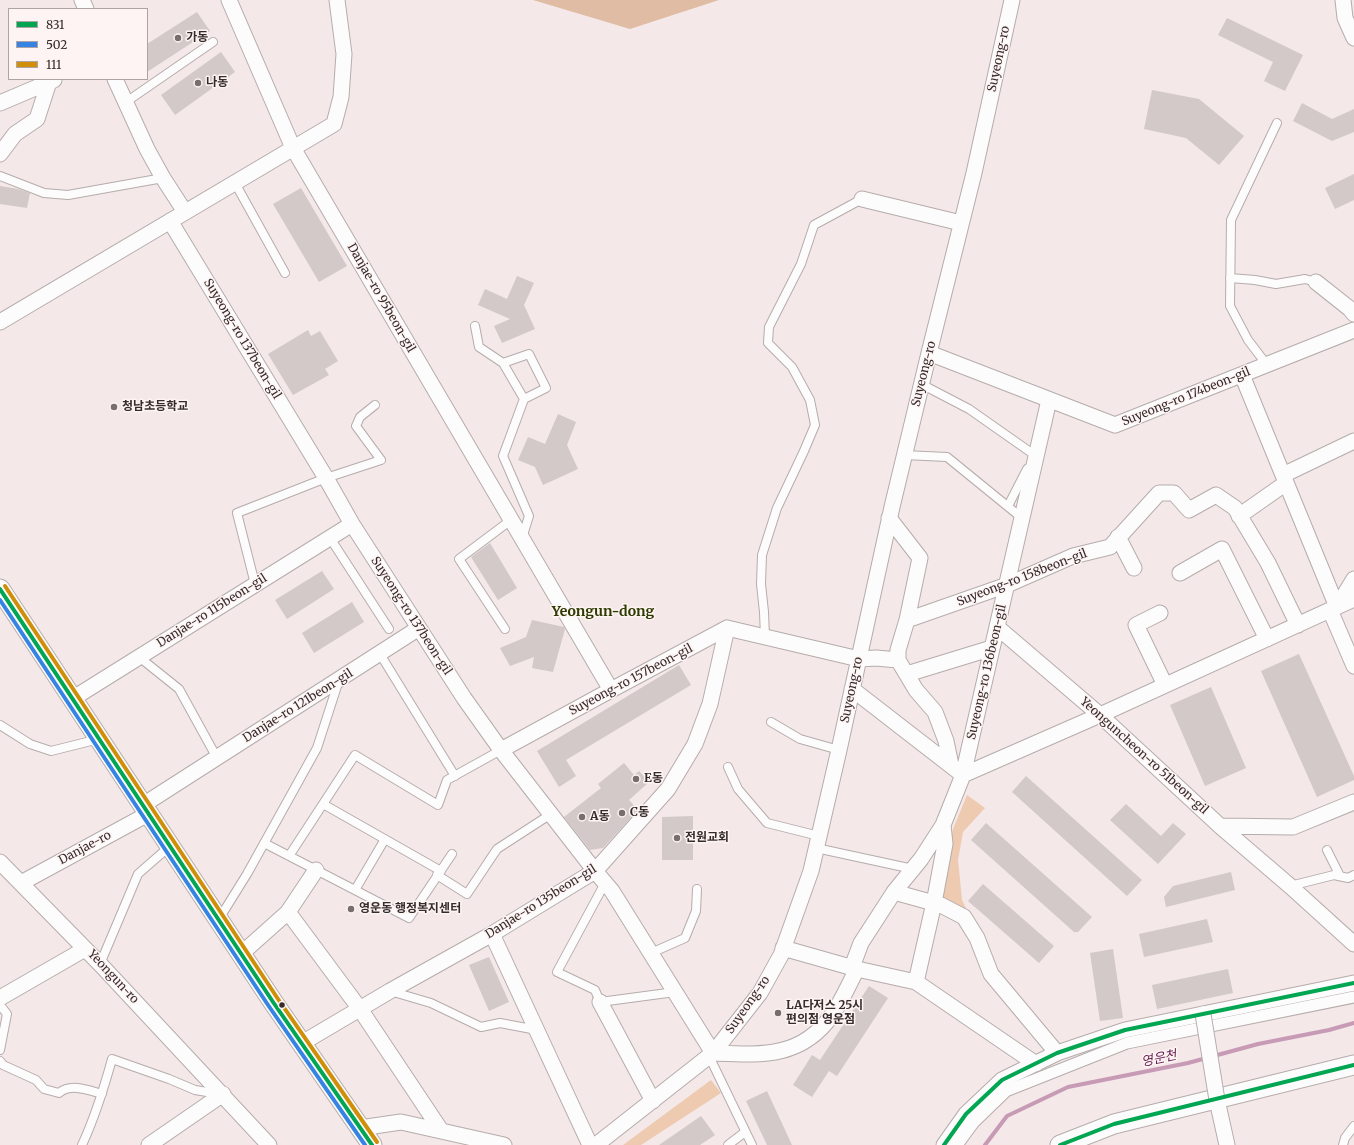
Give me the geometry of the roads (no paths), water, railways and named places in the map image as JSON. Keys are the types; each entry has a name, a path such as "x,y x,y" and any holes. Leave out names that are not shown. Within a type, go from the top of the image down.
{"street":[{"path":"229,0 293,148"},
{"path":"0,322 334,124 341,97 344,54 337,0"},
{"name":"Suyeong-ro","path":"596,1145 711,1055 760,993 781,955 811,871 839,750 889,518 976,166 1012,0"},
{"path":"1343,0 1345,18 1354,38"},
{"path":"0,103 53,80"},
{"path":"0,154 15,134 37,119 53,80"},
{"path":"116,80 147,149 163,178 185,212"},
{"name":"Danjae-ro 95beon-gil","path":"293,148 611,690"},
{"path":"862,200 961,223"},
{"name":"Suyeong-ro 137beon-gil","path":"170,221 326,478 352,524 464,698 501,750 612,891 675,992 711,1055"},
{"path":"1316,282 1350,309 1354,314"},
{"name":"Suyeong-ro 174beon-gil","path":"929,353 1115,425 1354,330"},
{"path":"1242,375 1284,479 1354,666"},
{"name":"Suyeong-ro 136beon-gil","path":"711,1055 752,1055 778,1052 800,1045 817,1031 832,1015 855,968 861,943 894,892 944,824 963,775 1050,400"},
{"path":"1298,624 1268,563 1239,516 1284,479 1354,441"},
{"name":"Suyeong-ro 158beon-gil","path":"907,620 1007,585 1073,556 1110,547 1159,492 1174,493 1189,510 1216,495 1235,508 1239,516"},
{"path":"889,518 920,558 907,620 898,650 898,660 916,690 936,712 946,741 951,765"},
{"name":"Danjae-ro 115beon-gil","path":"72,699 352,524"},
{"path":"1118,538 1134,568"},
{"path":"1180,573 1222,550 1267,639"},
{"path":"1333,608 1354,579"},
{"path":"0,589 6,610 72,699 241,954 372,1145"},
{"path":"852,689 963,775 1100,715 1354,599"},
{"path":"1160,613 1136,625 1166,685"},
{"name":"Yeonguncheon-ro 51beon-gil","path":"997,627 1100,715 1220,826 1290,886 1354,944"},
{"name":"Danjae-ro 121beon-gil","path":"146,809 217,758 419,628"},
{"path":"727,628 859,659 876,658 898,660"},
{"name":"Suyeong-ro 157beon-gil","path":"501,750 727,628"},
{"name":"Danjae-ro 135beon-gil","path":"302,1043 390,991 492,934 595,871 668,789 695,744 710,704 727,628"},
{"path":"907,674 992,648"},
{"path":"1220,826 1293,827 1354,802"},
{"name":"Danjae-ro","path":"21,883 146,809"},
{"name":"Suyeong-ro 136beon-gil","path":"916,982 934,903 945,844 944,824"},
{"name":"Yeongun-ro","path":"0,862 85,948 269,1145"},
{"path":"241,954 288,912 316,870"},
{"path":"894,892 941,905 964,917 977,938 991,974 1057,1053"},
{"path":"288,912 360,1009 440,1130"},
{"path":"492,934 590,1145"},
{"path":"1,997 85,948"},
{"path":"783,948 855,968 916,982 1036,1064"},
{"path":"944,1145 966,1114 1002,1080 1057,1053 1125,1030 1354,983"},
{"path":"956,1145 974,1122 1006,1092 1127,1043 1354,997"},
{"path":"600,1002 653,1101"},
{"path":"1203,1014 1217,1100 1227,1145"},
{"path":"1060,1145 1114,1124 1217,1100 1354,1065"},
{"path":"149,1145 223,1094"},
{"path":"360,1128 401,1122 504,1145"}],"lane":[{"path":"126,102 213,42"},
{"path":"1267,365 1248,340 1230,306 1231,220 1277,123"},
{"path":"0,176 44,193 68,195 163,178"},
{"path":"235,183 285,273"},
{"path":"765,637 761,584 762,555 777,508 815,425 810,400 792,367 768,343 769,327 801,264 814,224 862,200"},
{"path":"1230,278 1255,280 1276,284 1305,279 1316,282"},
{"path":"475,326 479,347 504,363 524,398"},
{"path":"504,363 528,354 546,388 524,398 503,456 530,516 522,539"},
{"path":"921,384 969,410 1036,459 1027,469 1008,506"},
{"path":"255,584 236,513 326,478 381,460 356,426 360,417 375,405"},
{"path":"904,455 947,457 1022,518"},
{"path":"506,629 459,559 511,520"},
{"path":"330,538 389,629"},
{"path":"380,654 455,776"},
{"path":"139,657 179,689 217,758"},
{"path":"219,920 247,874 316,748 339,680"},
{"path":"771,722 800,739 839,750"},
{"path":"0,725 30,744 51,751 99,739"},
{"path":"289,856 355,754 438,805 447,780 501,750"},
{"path":"728,767 738,789 767,823 818,842 913,868"},
{"path":"323,804 385,839 439,873 467,894 496,849 551,814"},
{"path":"355,890 385,839"},
{"path":"264,843 409,918 452,854"},
{"path":"100,964 138,874 170,846"},
{"path":"1327,850 1340,876"},
{"path":"1290,886 1334,875 1348,878 1354,875"},
{"path":"605,882 557,972 595,990 600,1002 675,992"},
{"path":"651,953 684,938 696,911 697,889"},
{"path":"390,991 431,1003 481,1027 500,1023 537,1030"},
{"path":"0,1050 7,1014 1,997"},
{"path":"711,1055 752,1145"},
{"path":"82,1145 102,1094 112,1058 195,1090 223,1094"},
{"path":"0,1061 3,1065 36,1080 44,1089 59,1093 64,1089 77,1088 102,1094"},
{"path":"1344,1145 1345,1138 1354,1126"},
{"path":"728,1145 745,1132"}],"waterway":[{"name":"영운천","path":"985,1145 1007,1116 1068,1087 1188,1063 1258,1044 1329,1030 1354,1023"}],"place":[{"name":"가동","path":"178,38"},
{"name":"나동","path":"198,83"},
{"name":"청남초등학교","path":"114,407"},
{"name":"E동","path":"636,779"},
{"name":"C동","path":"622,813"},
{"name":"A동","path":"582,817"},
{"name":"전원교회","path":"677,838"},
{"name":"영운동 행정복지센터","path":"351,909"},
{"name":"LA다저스 25시 편의점 영운점","path":"778,1013"}],"district":[{"name":"Yeongun-dong","path":"603,612"}]}
